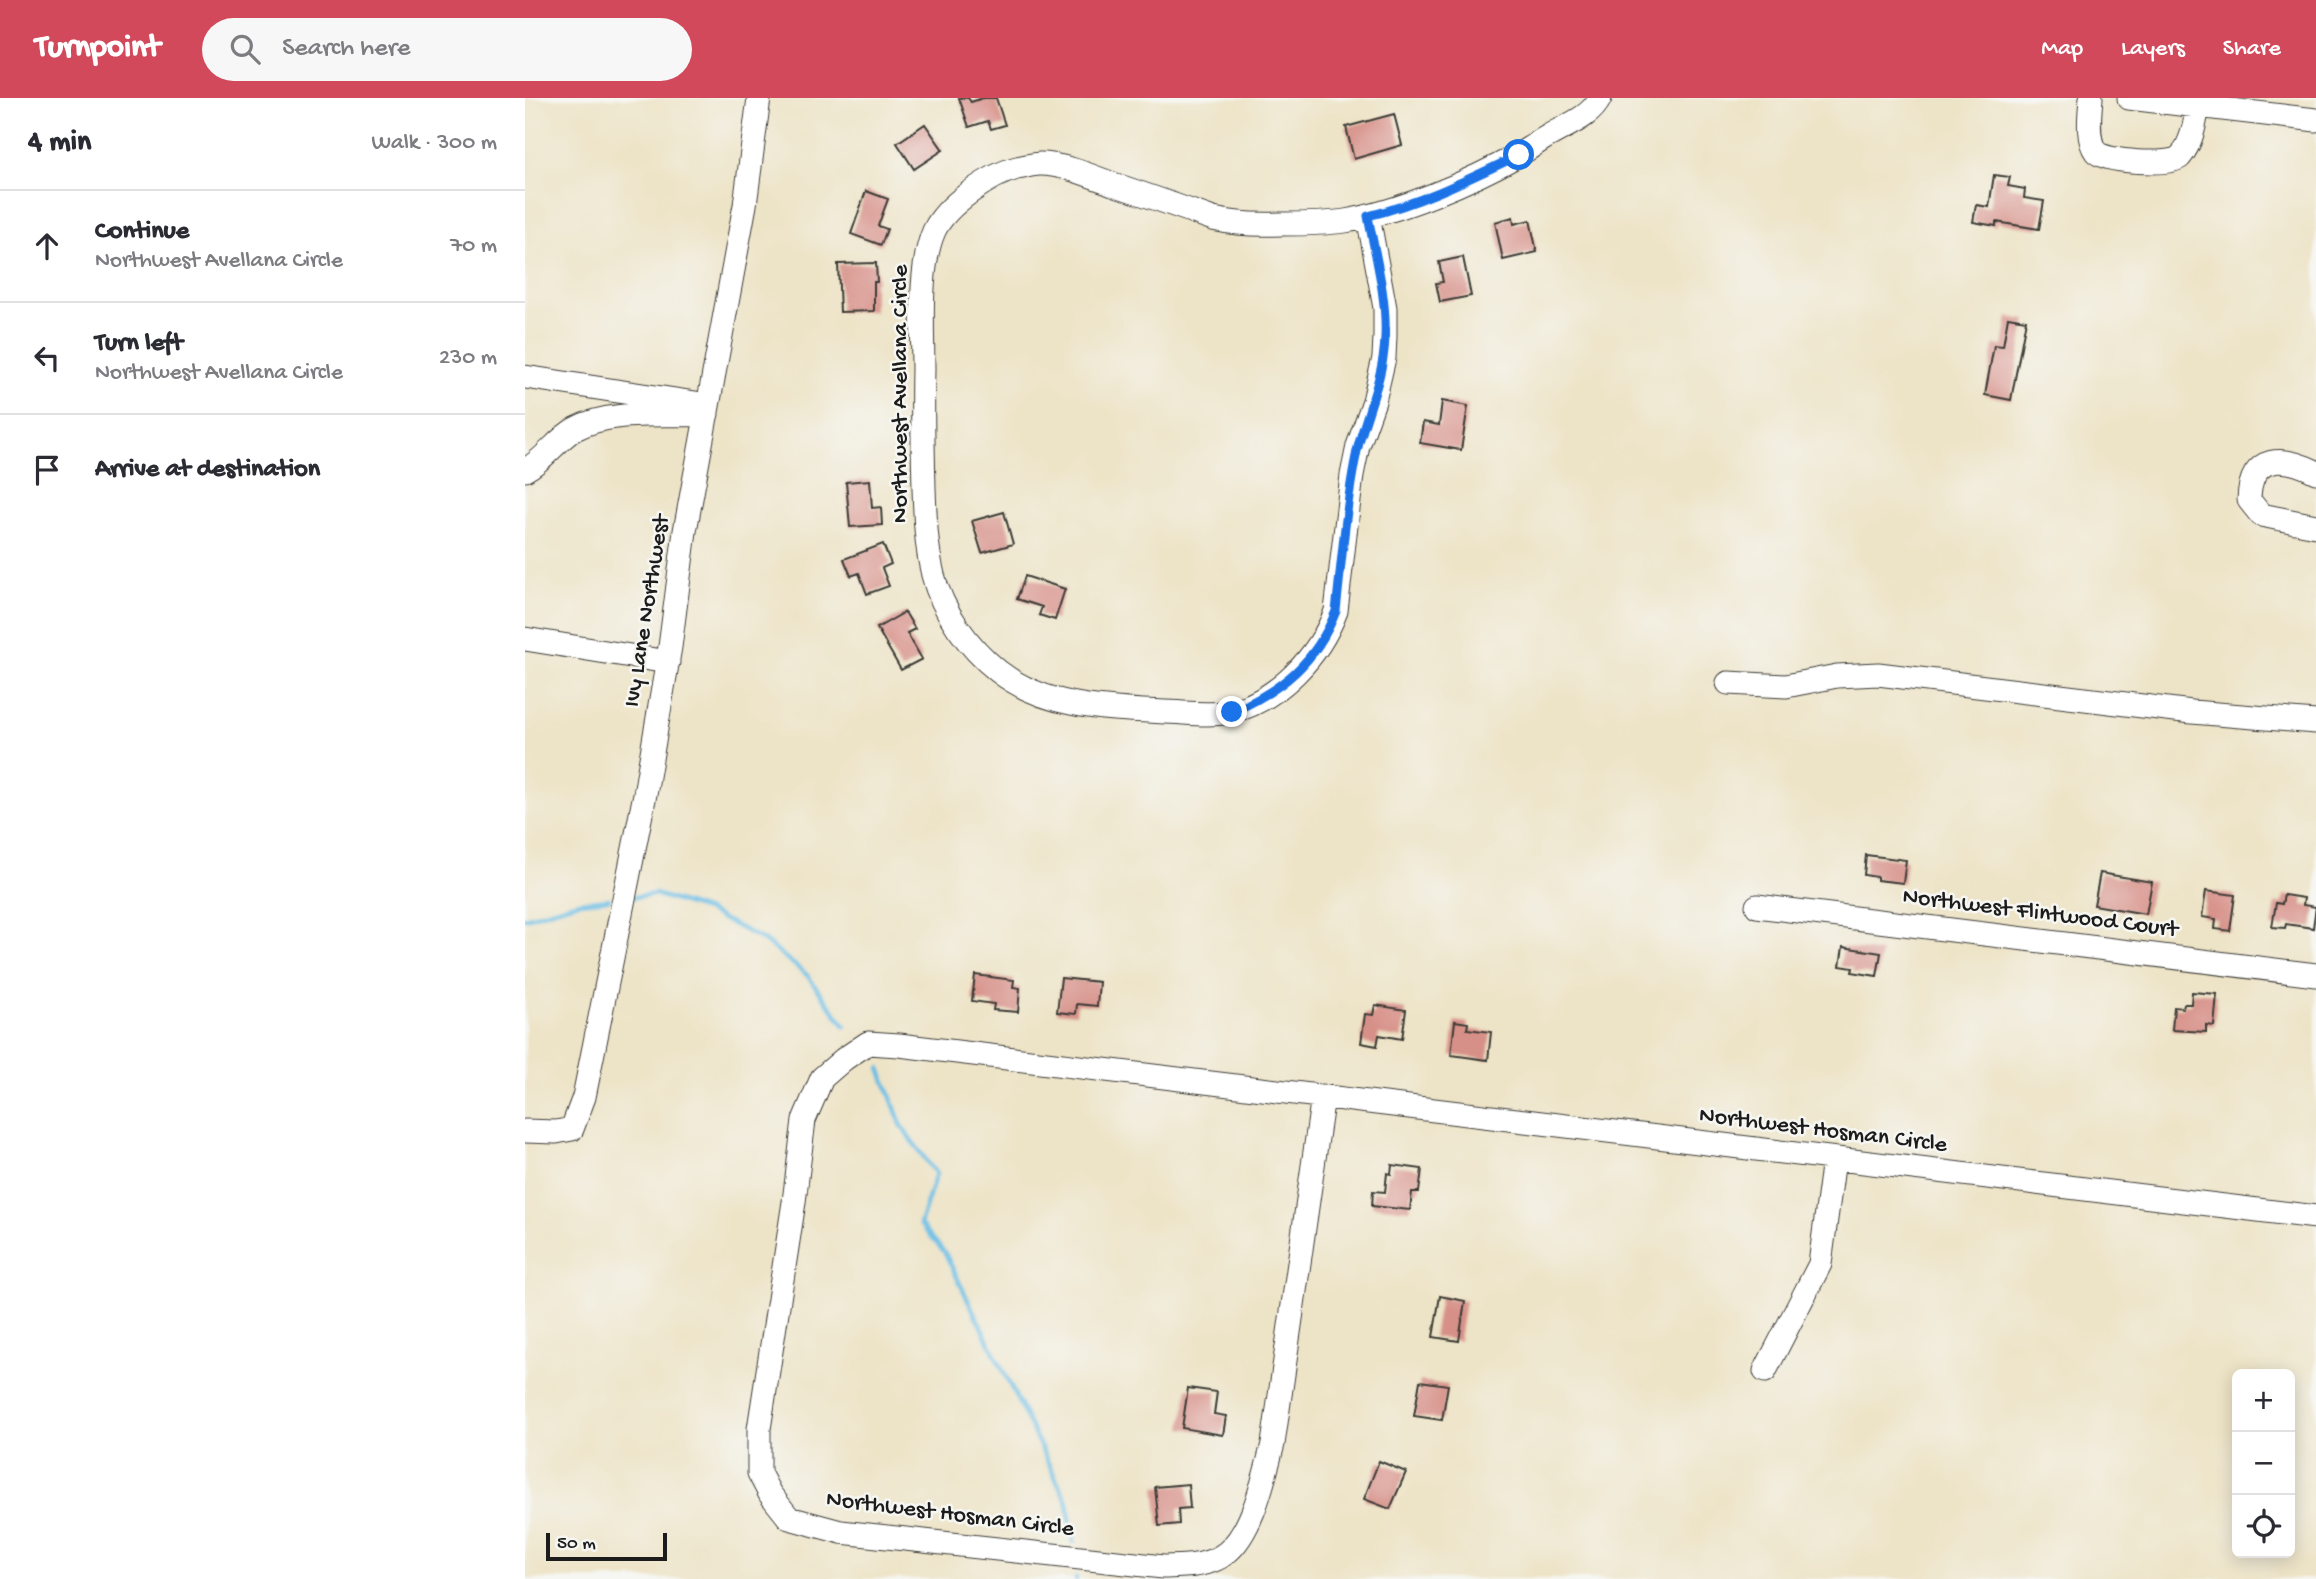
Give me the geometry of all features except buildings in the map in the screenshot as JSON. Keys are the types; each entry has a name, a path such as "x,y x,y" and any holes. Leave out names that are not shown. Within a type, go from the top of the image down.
{"street":[{"name":"Ivy Lane Northwest","path":"525,1131 556,1132 572,1129 584,1097 645,794 668,662 685,531 745,205 759,98"},
{"name":"Northwest Avellana Circle","path":"1368,216 1385,308 1384,358 1352,475 1336,611 1328,631 1309,658 1286,682 1259,700 1232,712 1210,715 1105,708 1062,702 1027,690 997,670 966,639 945,604 934,577 926,538 922,435 923,299 929,248 935,230 943,218 964,198 991,178 1014,169 1040,164 1093,176 1230,223 1321,224 1395,209 1476,176 1568,126 1596,106 1600,98"},
{"path":"2091,98 2091,140 2098,155 2138,161 2174,161 2179,157 2192,136 2199,106"},
{"path":"2129,98 2316,120"},
{"path":"525,377 708,410"},
{"path":"525,470 555,448 571,431 591,421 708,410"},
{"path":"2316,472 2301,464 2278,460 2256,472 2249,493 2249,500 2261,514 2316,526"},
{"path":"525,639 668,662"},
{"path":"1728,683 1786,686 1837,676 1878,674 2192,712 2316,722"},
{"name":"Northwest Flintwood Court","path":"1757,906 2316,975"},
{"name":"Northwest Hosman Circle","path":"1324,1096 1273,1444 1260,1490 1240,1538 1225,1554 1196,1566 1163,1567 841,1532 789,1518 770,1494 759,1473 759,1429 804,1120 822,1078 868,1043 1324,1096 2316,1217"},
{"path":"1765,1371 1820,1264 1834,1159"}],"waterway":[{"path":"634,897 655,894 705,910 763,940 807,975 845,1026"},
{"path":"525,918 578,902 609,899"},
{"path":"880,1068 902,1127 936,1174 920,1224 945,1253 1067,1501 1074,1542"}],"route":[{"path":"1232,712 1259,700 1286,682 1309,658 1328,631 1336,611 1352,475 1384,358 1385,308 1368,216 1395,209 1519,155"}]}
